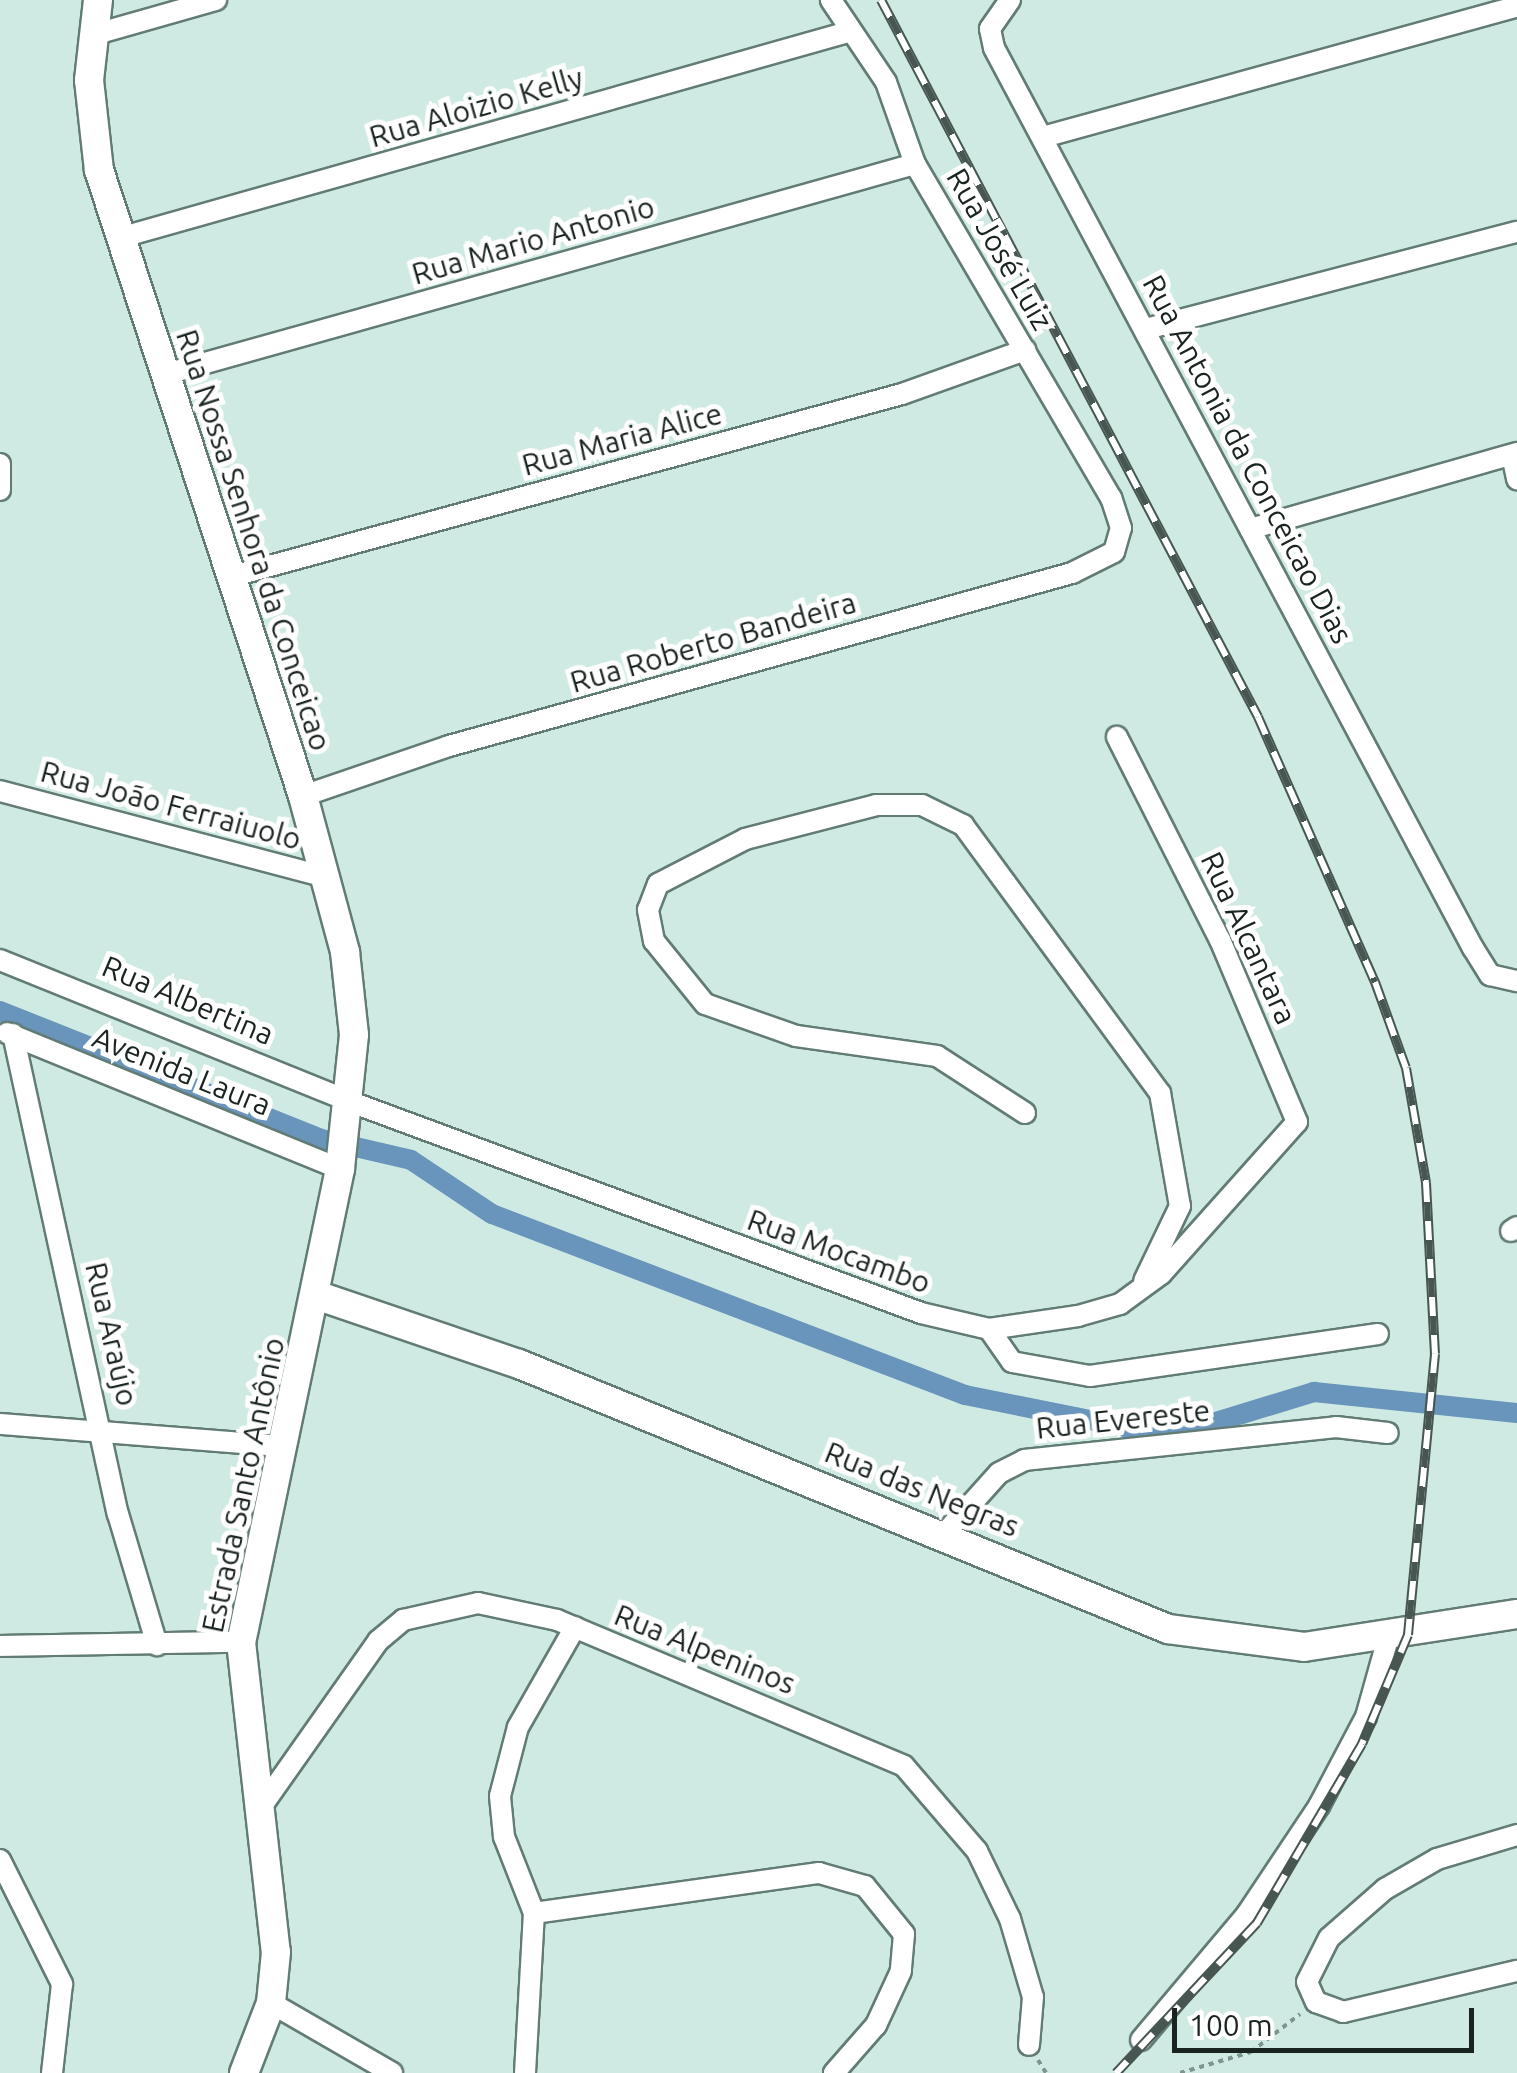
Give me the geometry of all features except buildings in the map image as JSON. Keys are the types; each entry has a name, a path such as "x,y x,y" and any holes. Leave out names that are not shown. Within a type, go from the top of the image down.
{"main road":[{"name":"Rua Nossa Senhora da Conceicao","path":"98,0 91,120 119,238 233,576 326,877 345,952 349,1110"},
{"name":"Estrada Santo Antônio","path":"244,2073 271,2003 276,1952 242,1642 280,1446 316,1295 349,1110"},
{"name":"Rua das Negras","path":"316,1295 430,1330 946,1532 1168,1630 1304,1648 1388,1638 1517,1614"}],"street":[{"path":"93,35 216,0"},
{"name":"Rua José Luiz","path":"830,0 848,32 886,82 915,164 1024,350 1121,528"},
{"name":"Rua Antonia da Conceicao Dias","path":"1010,0 990,29 994,48 1473,948 1490,976 1517,981"},
{"path":"1043,137 1517,6"},
{"name":"Rua Aloizio Kelly","path":"119,238 848,32"},
{"name":"Rua Mario Antonio","path":"166,374 915,164"},
{"path":"1146,328 1517,232"},
{"name":"Rua Maria Alice","path":"233,576 902,394 1024,350"},
{"path":"1250,529 1515,454 1517,478"},
{"path":"0,464 0,490"},
{"name":"Rua Roberto Bandeira","path":"304,796 449,746 1072,573 1114,552 1121,528"},
{"name":"Rua Alcantara","path":"1117,738 1291,1094 1294,1134 1270,1161"},
{"name":"Rua João Ferraiuolo","path":"0,790 326,877"},
{"path":"1025,1112 938,1056 796,1036 705,1004 654,941 648,910 658,884 744,839 876,805 922,806 963,824 1153,1079 1168,1112 1180,1206 1135,1295"},
{"name":"Rua Albertina","path":"0,960 349,1110"},
{"name":"Avenida Laura","path":"6,1033 341,1159"},
{"name":"Rua Araújo","path":"6,1033 157,1645"},
{"name":"Rua Mocambo","path":"349,1110 848,1288 989,1329 1102,1311 1135,1295 1270,1161"},
{"path":"989,1329 1012,1362 1090,1376 1378,1334"},
{"path":"0,1424 103,1429 280,1446"},
{"name":"Rua Evereste","path":"946,1532 984,1486 1024,1460 1336,1427 1388,1433"},
{"name":"Rua Alpeninos","path":"259,1810 378,1641 403,1620 478,1604 575,1628 904,1766 976,1851 1010,1919 1033,1997 1029,2044"},
{"path":"525,2073 534,1913 504,1838 503,1769 575,1628"},
{"path":"1141,2040 1247,1914 1319,1806 1366,1716 1388,1638"},
{"path":"0,1646 242,1642"},
{"path":"1517,1835 1437,1860 1352,1914 1312,1967 1316,2002 1343,2012 1517,1971"},
{"path":"0,1860 62,1984 52,2073"},
{"path":"534,1913 819,1874 865,1886 904,1934 901,1972 876,2025 834,2073"},
{"path":"271,2003 392,2073"}],"path":[{"path":"1180,2073 1251,2052 1316,2002"}],"waterway":[{"path":"0,1011 321,1139 411,1160 492,1214 965,1395 1170,1436 1314,1392 1517,1413"}],"railway":[{"path":"881,0 1258,717 1375,982 1406,1068 1426,1183 1435,1354 1408,1635 1362,1744 1257,1923 1116,2073"}]}
